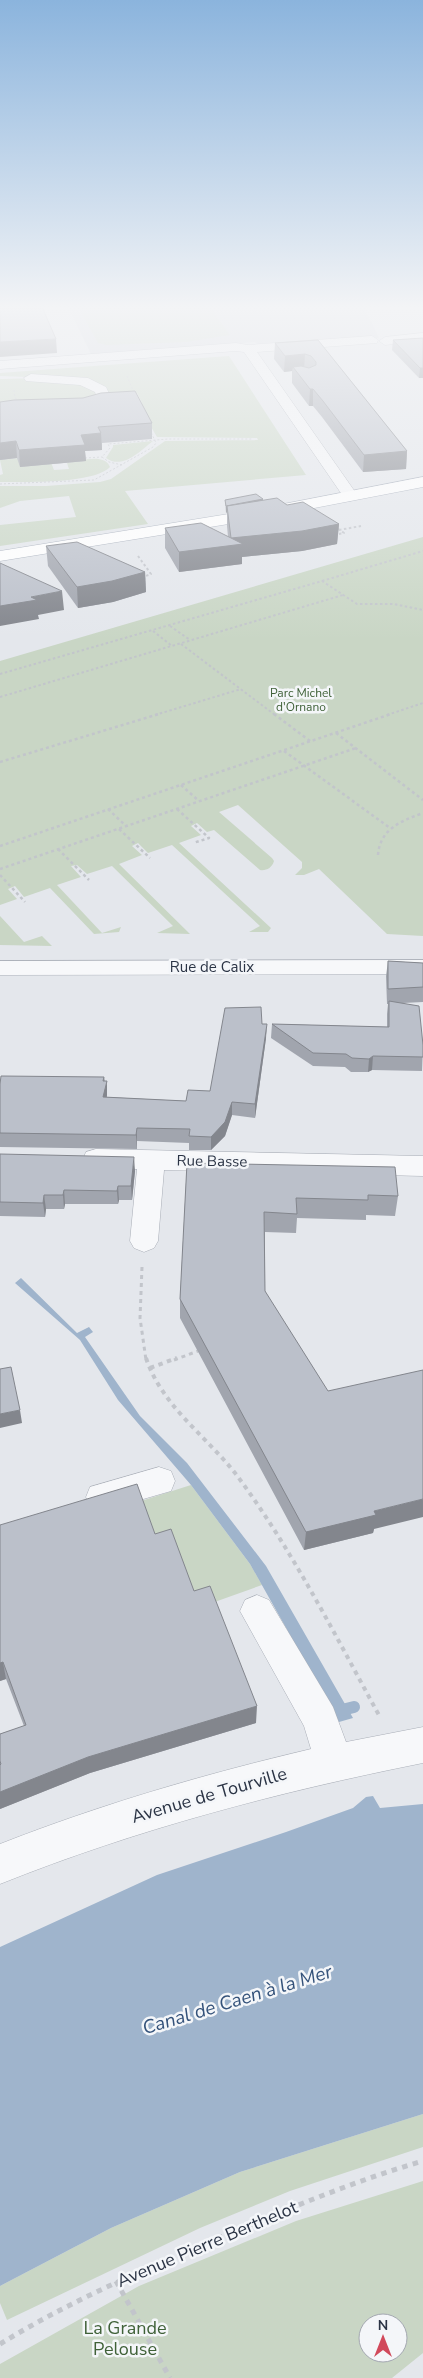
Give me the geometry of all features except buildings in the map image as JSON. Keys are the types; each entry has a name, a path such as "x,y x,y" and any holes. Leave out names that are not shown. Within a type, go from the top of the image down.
{"main road":[{"path":"0,556 156,531 423,482"}],"street":[{"path":"296,418 350,496"},
{"name":"Rue de Calix","path":"0,968 423,967"},
{"name":"Rue Basse","path":"75,1158 423,1166"},
{"path":"144,1241 151,1160"},
{"path":"75,1505 159,1481"},
{"path":"257,1611 320,1719 334,1762"},
{"name":"Avenue de Tourville","path":"0,1864 93,1828 184,1799 334,1762 423,1745"}],"path":[{"path":"0,484 94,480 104,476 153,446 156,443 151,432"},
{"path":"102,457 110,448 108,444 130,441 252,439"},
{"path":"85,458 102,457 109,462 123,465"},
{"path":"326,536 344,533 332,523"},
{"path":"339,530 361,526"},
{"path":"0,674 423,551"},
{"path":"135,553 152,574 138,579"},
{"path":"322,581 357,604 394,604 423,610"},
{"path":"0,697 343,595"},
{"path":"169,626 190,640"},
{"path":"152,631 172,646"},
{"path":"181,643 310,741"},
{"path":"0,762 241,689"},
{"path":"0,846 423,704"},
{"path":"336,733 423,800"},
{"path":"0,869 356,748"},
{"path":"284,750 390,828"},
{"path":"180,785 199,801"},
{"path":"108,809 126,826"},
{"path":"177,809 209,838 193,844"},
{"path":"378,855 381,839 390,828 423,813"},
{"path":"119,829 150,858"},
{"path":"58,850 89,880"},
{"path":"0,875 25,902"},
{"path":"144,1241 139,1337 150,1368 167,1397 239,1478 289,1553 384,1723"},
{"path":"150,1368 198,1351"},
{"name":"Avenue Pierre Berthelot","path":"0,2344 28,2327 116,2281 325,2194 423,2161"},
{"path":"116,2281 170,2378"}],"green space":[{"path":"146,418 269,418 306,475 125,491 148,524 0,546 0,525 76,517 69,496 20,501 0,508 0,486 46,486 100,482 111,479 165,441 258,440 257,438 157,437"},
{"path":"153,441 125,461 112,461 106,458 113,445"},
{"path":"48,455 54,470 69,469 67,463 90,459 107,462 110,467 102,473 89,477 41,482 0,482 0,475 3,474 0,460"},
{"name":"Parc Michel d'Ornano","path":"423,537 423,936 387,934 319,869 304,875 295,875 302,868 302,862 238,805 219,812 272,858 274,861 268,868 260,870 214,830 207,832 197,823 191,826 201,835 179,843 271,928 268,932 249,932 260,926 172,845 148,853 138,843 132,846 142,855 119,864 190,934 157,933 173,926 112,866 87,874 77,865 71,866 81,877 57,885 102,933 121,927 119,932 94,934 50,888 24,897 15,886 8,889 17,899 0,905 0,661"},
{"path":"0,916 24,942 42,936 52,946 0,945"},
{"path":"191,1485 250,1564 262,1585 195,1609 156,1552 138,1502"},
{"path":"423,2114 423,2147 290,2191 200,2228 7,2320 0,2303 0,2286 111,2228 240,2172"},
{"name":"La Grande Pelouse","path":"423,2181 423,2353 392,2378 0,2378 0,2364 139,2286 296,2221"}],"water":[{"path":"21,1278 77,1333 89,1327 93,1332 85,1337 140,1416 187,1463 266,1566 353,1718 339,1722 250,1564 191,1485 118,1400 80,1340 15,1283"},
{"name":"Canal de Caen à la Mer","path":"373,1796 380,1808 423,1804 423,2114 240,2172 111,2228 0,2286 0,1947 157,1875 353,1808 366,1797"}],"waterway":[{"path":"342,1710 354,1707"}]}
